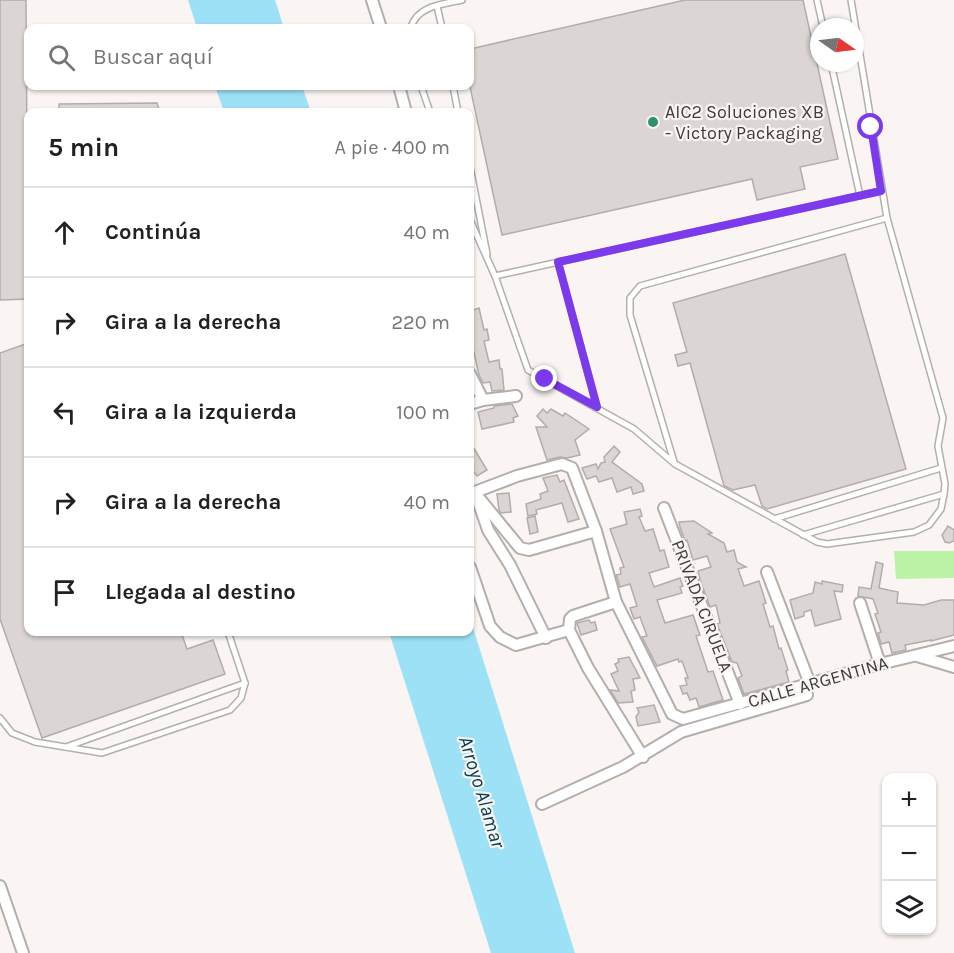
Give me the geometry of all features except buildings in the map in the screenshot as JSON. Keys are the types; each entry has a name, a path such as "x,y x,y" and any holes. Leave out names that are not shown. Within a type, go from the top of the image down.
{"street":[{"path":"372,0 380,24"},
{"path":"400,90 405,108"},
{"path":"474,382 483,400"},
{"path":"474,403 516,396"},
{"path":"474,492 517,476 562,464 572,468 596,531 616,602 672,714 680,718 681,732"},
{"path":"474,492 520,548 529,550 596,531"},
{"path":"474,492 488,530 510,565 546,638"},
{"name":"PRIVADA CIRUELA","path":"664,508 740,704"},
{"path":"767,572 810,684"},
{"path":"474,579 490,626 500,637 516,645 546,638 570,625"},
{"path":"616,602 573,615 570,625 588,668 643,757"},
{"path":"860,603 879,664"},
{"name":"CALLE ARGENTINA","path":"680,718 954,646"},
{"path":"916,655 954,668"},
{"path":"542,804 643,757 681,732 807,695"},
{"path":"0,886 22,953"}],"lane":[{"path":"412,24 415,16 422,11 462,0"},
{"path":"817,0 821,18"},
{"path":"474,229 495,276 528,370 634,429 675,464 803,536 818,542 827,544 914,532 929,525 941,509 944,494 945,484 938,446 943,418 881,191 851,0"},
{"path":"437,6 441,24"},
{"path":"833,72 860,196"},
{"path":"422,90 429,108"},
{"path":"454,90 458,108"},
{"path":"474,187 489,263"},
{"path":"495,276 881,191"},
{"path":"675,464 630,315 630,298 640,286 887,218"},
{"path":"558,262 597,407"},
{"path":"773,519 941,468"},
{"path":"803,536 944,494"},
{"path":"0,718 12,733 35,742 102,753 230,710 241,698 245,683 229,636"},
{"path":"64,747 245,683"}],"green space":[{"path":"894,551 954,551 954,578 896,579"}],"water":[{"path":"188,0 275,0 283,24 196,24"},
{"path":"216,90 303,90 310,108 223,108"},
{"name":"Arroyo Alamar","path":"474,631 575,953 491,953 390,636 474,636"}],"place":[{"name":"AIC2 Soluciones XB - Victory Packaging","path":"653,122"}],"route":[{"path":"545,379 597,407 558,262 881,191 871,127"}]}
